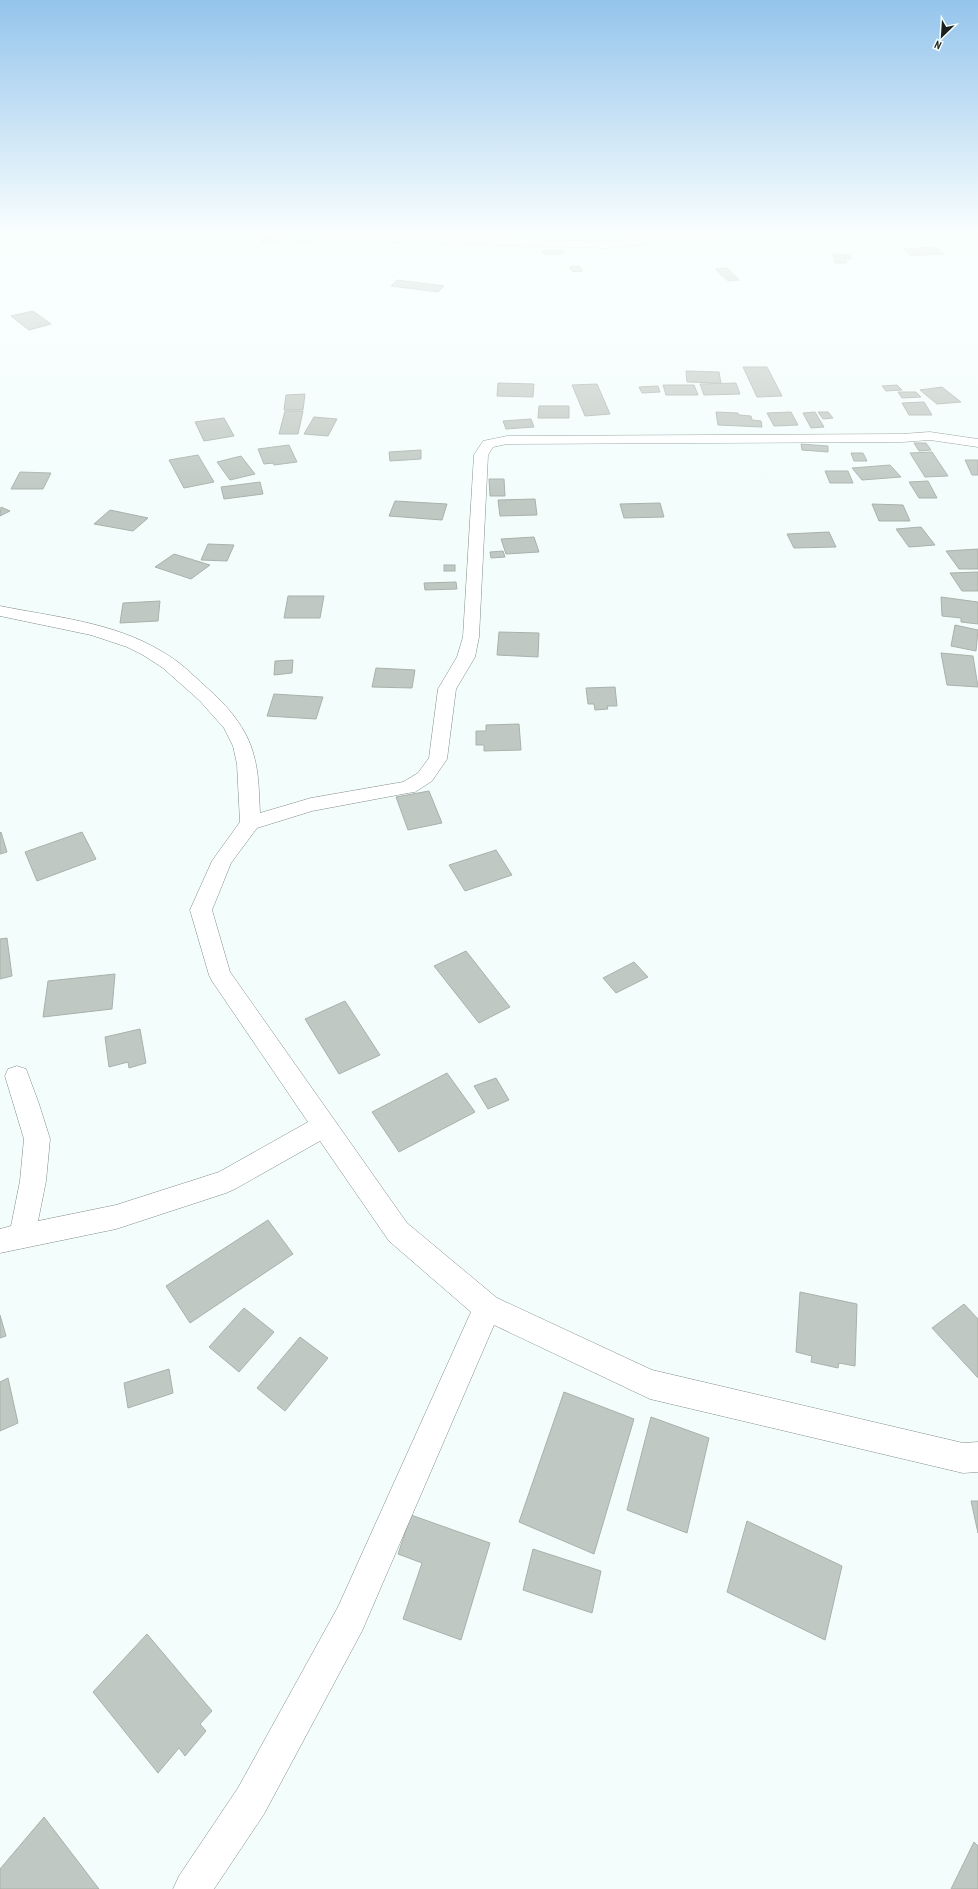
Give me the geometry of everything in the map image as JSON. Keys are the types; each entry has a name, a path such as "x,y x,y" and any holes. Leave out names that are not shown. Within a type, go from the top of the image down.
{"street":[{"path":"978,443 930,436 902,438 507,440 488,444 481,455 471,637 466,656 447,689 438,759 425,778 408,787 311,805 250,823 222,861 201,910 220,975 398,1232 487,1308 650,1384 963,1458 978,1457"},
{"path":"0,611 122,639 150,651 181,674 213,703 236,732 245,757 249,785 250,823"},
{"path":"11,1239 33,1181 37,1139 17,1076"},
{"path":"11,1239 116,1217 226,1181 324,1126"},
{"path":"192,1889 251,1801 350,1618 487,1308"}],"building":[{"path":"19,322 48,322 51,324 29,330"},
{"path":"743,367 767,367 782,396 757,397"},
{"path":"686,371 719,372 721,383 687,382"},
{"path":"498,383 534,384 533,397 497,396"},
{"path":"736,383 740,394 704,395 700,384"},
{"path":"597,384 610,414 585,416 572,385"},
{"path":"663,385 694,385 698,395 666,395"},
{"path":"897,385 902,390 886,391 882,386"},
{"path":"658,386 660,392 642,393 639,387"},
{"path":"942,387 961,402 937,404 920,390"},
{"path":"898,392 916,392 921,397 902,398"},
{"path":"305,394 303,410 284,410 286,395"},
{"path":"924,402 932,415 909,415 902,403"},
{"path":"539,406 569,406 569,418 538,418"},
{"path":"285,411 303,411 298,434 279,434"},
{"path":"716,412 738,413 739,415 751,416 752,420 761,421 762,427 718,425"},
{"path":"791,412 798,425 774,426 767,413"},
{"path":"815,412 824,427 811,428 803,413"},
{"path":"818,412 828,412 833,418 823,419"},
{"path":"314,417 337,419 328,436 304,434"},
{"path":"224,418 234,436 204,441 195,422"},
{"path":"531,419 534,427 506,429 503,421"},
{"path":"914,443 926,443 931,450 919,451"},
{"path":"801,444 828,446 828,452 802,450"},
{"path":"289,445 297,462 274,465 273,463 264,464 258,449"},
{"path":"421,450 421,459 390,461 389,452"},
{"path":"932,452 948,476 925,477 910,453"},
{"path":"851,453 863,453 867,461 854,461"},
{"path":"198,455 214,482 184,488 169,460"},
{"path":"241,456 255,474 230,480 217,462"},
{"path":"965,460 978,460 978,475 972,475"},
{"path":"890,465 901,477 862,480 852,468"},
{"path":"825,471 848,471 853,483 830,483"},
{"path":"20,472 51,473 43,489 11,489"},
{"path":"489,479 504,479 505,496 490,496"},
{"path":"928,481 937,498 919,498 909,482"},
{"path":"260,482 263,494 224,499 221,487"},
{"path":"535,499 537,515 500,516 498,500"},
{"path":"395,501 447,504 442,520 389,516"},
{"path":"660,503 664,517 624,518 620,504"},
{"path":"872,504 903,505 910,521 879,521"},
{"path":"1,507 10,511 0,516"},
{"path":"110,510 148,518 133,531 94,524"},
{"path":"921,527 935,545 909,547 896,529"},
{"path":"829,532 836,547 794,548 787,534"},
{"path":"534,537 539,552 506,554 501,539"},
{"path":"208,544 234,545 227,561 201,560"},
{"path":"978,549 978,569 959,569 946,551"},
{"path":"503,551 505,557 491,558 490,552"},
{"path":"174,554 210,565 191,579 155,567"},
{"path":"444,565 455,565 455,571 444,571"},
{"path":"978,572 978,591 962,591 950,573"},
{"path":"456,582 457,589 425,590 424,583"},
{"path":"288,596 324,596 320,618 284,618"},
{"path":"941,597 978,602 978,624 961,622 961,618 942,616"},
{"path":"160,601 158,621 120,623 123,603"},
{"path":"955,625 978,630 976,651 951,646"},
{"path":"499,632 539,633 538,657 497,655"},
{"path":"941,653 973,656 978,687 947,685"},
{"path":"293,660 292,673 274,675 275,661"},
{"path":"376,668 415,670 412,688 372,687"},
{"path":"615,687 617,706 607,706 608,709 595,710 594,704 588,704 586,688"},
{"path":"274,694 323,697 316,719 267,716"},
{"path":"519,724 521,750 484,751 484,745 476,745 476,731 486,731 486,725"},
{"path":"429,791 442,823 408,830 396,797"},
{"path":"1,832 7,852 0,854 0,833"},
{"path":"82,832 96,859 37,881 25,852"},
{"path":"496,850 512,875 465,891 449,865"},
{"path":"7,938 12,976 0,979 0,939"},
{"path":"466,951 510,1007 479,1023 434,966"},
{"path":"634,962 648,977 616,993 603,978"},
{"path":"115,974 112,1009 43,1017 48,981"},
{"path":"345,1001 380,1055 339,1074 305,1019"},
{"path":"140,1029 146,1063 129,1068 128,1062 109,1067 105,1037"},
{"path":"447,1073 475,1112 399,1152 372,1112"},
{"path":"496,1078 509,1100 488,1109 474,1086"},
{"path":"268,1220 293,1254 190,1323 166,1286"},
{"path":"800,1292 857,1304 855,1366 839,1363 838,1368 811,1362 812,1356 796,1352"},
{"path":"964,1304 978,1319 978,1378 932,1328"},
{"path":"244,1308 274,1332 239,1372 209,1347"},
{"path":"0,1315 6,1336 0,1338"},
{"path":"300,1337 328,1358 285,1411 257,1388"},
{"path":"169,1369 173,1393 128,1408 124,1383"},
{"path":"8,1378 18,1423 0,1431 0,1382"},
{"path":"564,1392 634,1419 594,1554 519,1522"},
{"path":"651,1417 709,1438 687,1533 627,1510"},
{"path":"971,1501 978,1501 978,1533"},
{"path":"411,1515 490,1543 461,1640 403,1619 422,1563 398,1554"},
{"path":"747,1521 842,1566 825,1640 727,1592"},
{"path":"533,1549 601,1571 592,1613 523,1590"},
{"path":"147,1634 212,1711 200,1724 206,1731 185,1756 179,1748 158,1773 93,1692"},
{"path":"44,1817 99,1889 0,1889 0,1869"},
{"path":"974,1842 978,1846 978,1889 951,1889"}]}
